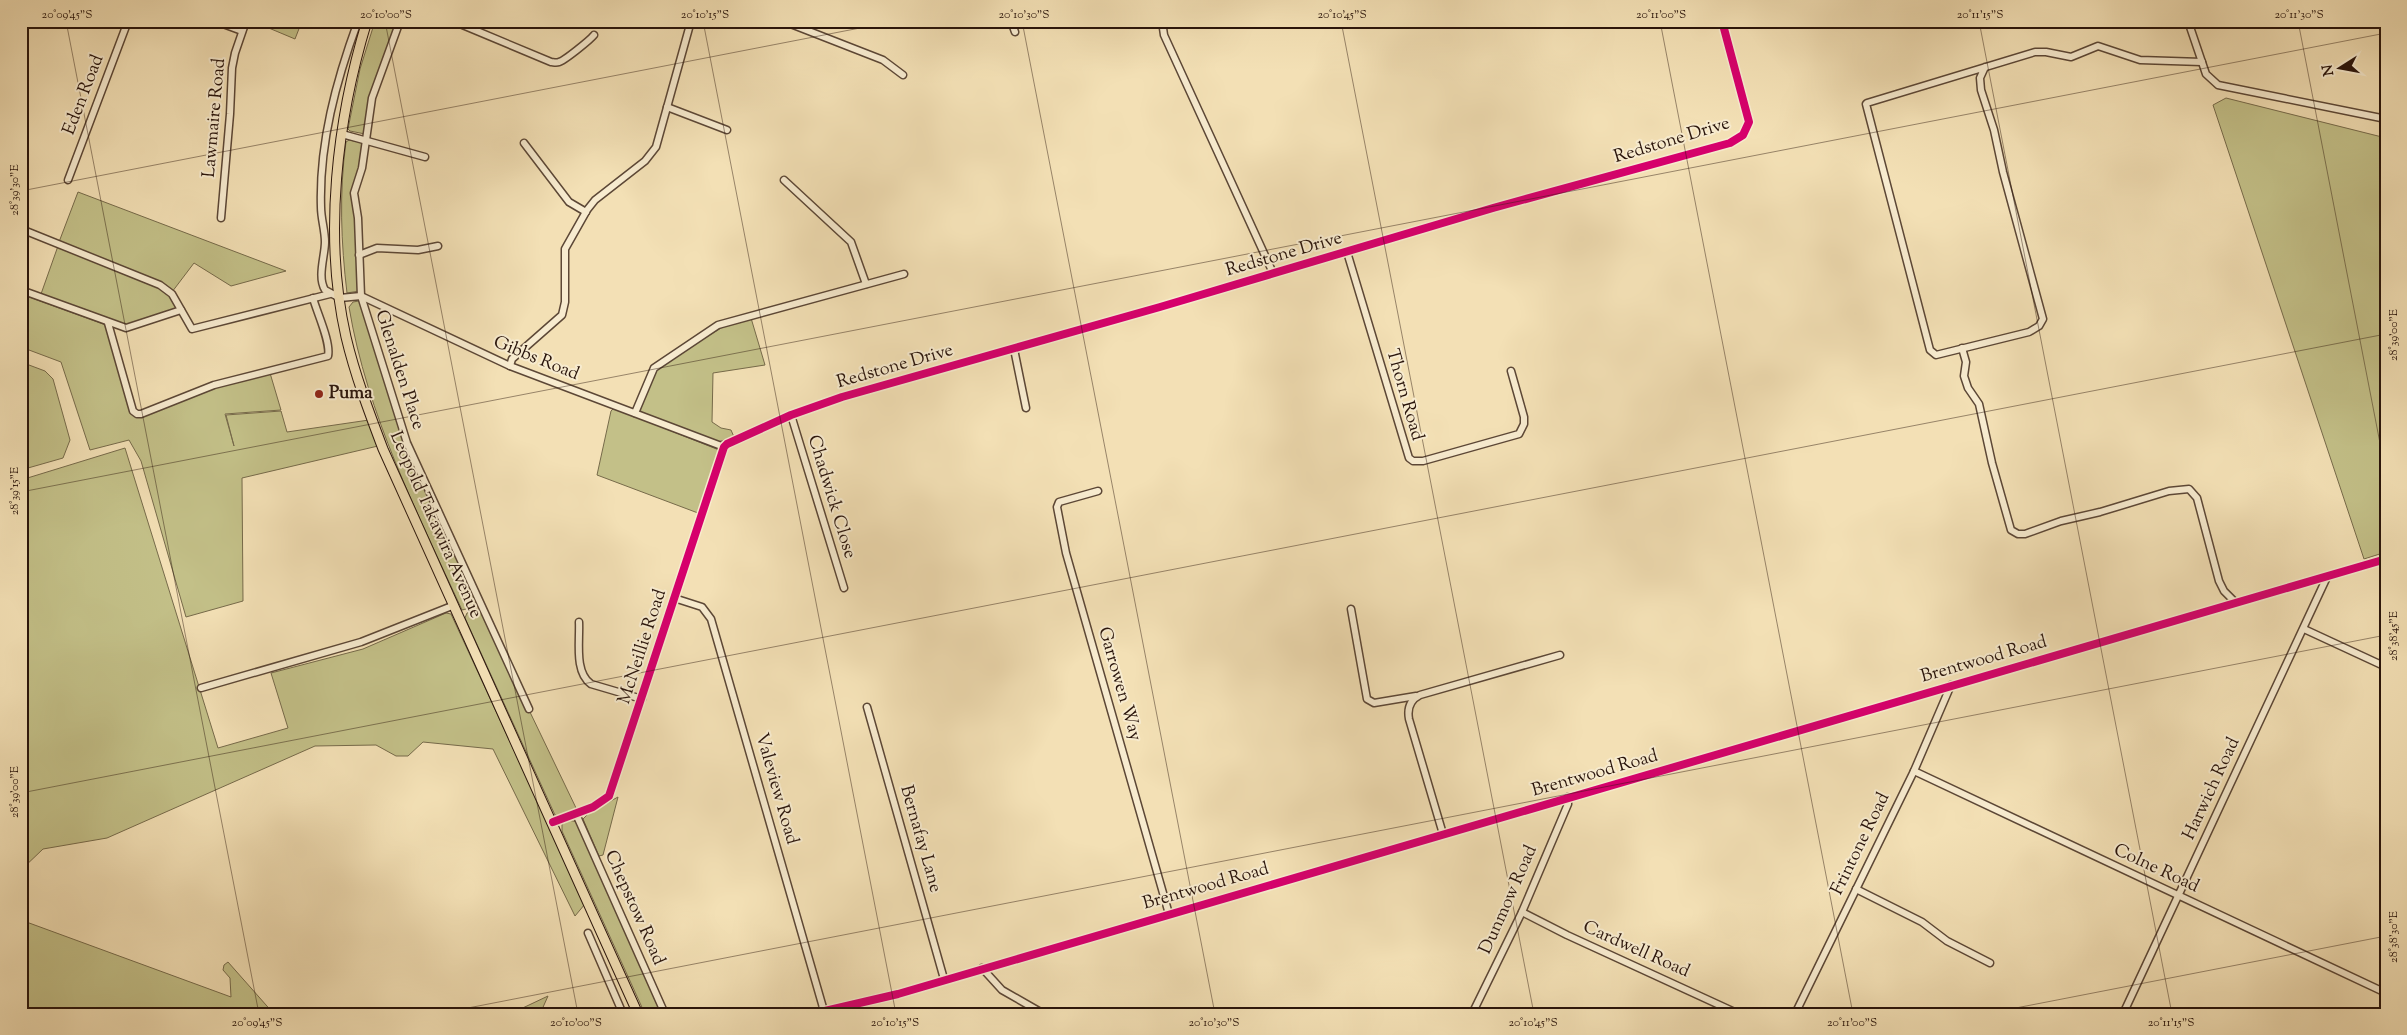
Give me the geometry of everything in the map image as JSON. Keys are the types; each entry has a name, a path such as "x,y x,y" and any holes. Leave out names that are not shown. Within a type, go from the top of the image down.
{"highway":[{"name":"Leopold Takawira Avenue","path":"368,21 353,72 337,165 335,222 340,298 346,336 367,409 382,449 452,606 553,822 638,1014"}],"street":[{"name":"Eden Road","path":"68,180 128,21"},
{"path":"215,21 242,31"},
{"name":"Lawmaire Road","path":"221,218 232,68 246,21"},
{"path":"358,21 338,82 326,132 321,207 325,239 321,278 324,288 330,294 340,298 360,296"},
{"name":"Glenalden Place","path":"400,21 372,98 362,168 354,193 358,218 360,296 407,443 529,709"},
{"path":"452,21 551,62 559,62 565,59 573,51 589,42 594,35"},
{"path":"510,366 512,359 562,315 565,302 565,249 586,212 595,200 651,155 656,147 691,21"},
{"path":"783,21 883,60 903,75"},
{"path":"1011,21 1015,32"},
{"path":"1162,21 1164,34 1273,273"},
{"name":"Redstone Drive","path":"724,447 738,437 790,414 842,397 1014,349 1493,208 1737,140 1746,130 1749,122 1748,114 1722,21"},
{"path":"2188,21 2210,80 2229,89 2386,119"},
{"path":"1985,67 1980,78 1981,90 1994,130 2003,172 2043,319 2039,326 2029,332 1936,355 1930,350 1865,105 1868,103 1985,67 2035,52 2046,52 2071,57 2098,46 2140,60 2202,62"},
{"path":"667,106 726,130"},
{"path":"342,134 425,156"},
{"path":"524,143 569,202 586,212"},
{"path":"784,180 851,242 866,284"},
{"path":"21,229 160,285 172,294 192,329 330,294"},
{"path":"359,255 377,248 418,250 438,246"},
{"name":"Thorn Road","path":"1347,252 1409,458 1413,461 1423,462 1519,434 1524,424 1524,417 1511,371"},
{"path":"635,413 654,368 718,325 904,274"},
{"path":"21,290 126,328 181,310"},
{"name":"Gibbs Road","path":"360,296 510,366 724,447"},
{"path":"108,323 133,411 141,414 214,385 328,356 323,328 318,320 313,298"},
{"path":"1962,348 1966,362 1964,376 1968,388 1979,404 1992,463 2011,530 2018,534 2025,534 2061,521 2095,514 2169,491 2189,489 2197,498 2213,562 2224,591 2235,602"},
{"path":"1014,349 1026,408"},
{"name":"Chadwick Close","path":"790,414 844,588"},
{"name":"McNeillie Road","path":"553,822 594,807 609,796 724,447"},
{"name":"Garrowen Way","path":"1098,491 1059,502 1057,507 1066,552 1169,914"},
{"name":"Brentwood Road","path":"818,1013 898,994 2386,559"},
{"name":"Harwich Road","path":"2123,1014 2327,577"},
{"path":"2223,606 2224,591"},
{"name":"Valeview Road","path":"674,598 702,606 711,619 818,1013"},
{"path":"201,688 362,642 452,606"},
{"path":"1351,609 1367,699 1374,703 1420,695 1560,655"},
{"path":"579,622 580,670 584,678 591,684 642,699"},
{"path":"2304,629 2386,667"},
{"name":"Frintone Road","path":"1794,1014 1914,771 1951,685"},
{"path":"1420,695 1412,700 1408,715 1443,834"},
{"name":"Bernafay Lane","path":"867,707 944,979"},
{"name":"Colne Road","path":"1914,771 2386,993"},
{"name":"Dunmow Road","path":"1472,1014 1522,912 1568,804 1568,797"},
{"name":"Chepstow Road","path":"576,814 665,1014"},
{"path":"1856,889 1922,922 1947,941 1990,963"},
{"name":"Cardwell Road","path":"1522,912 1567,936 1739,1014"},
{"path":"588,932 623,1014"},
{"path":"982,968 1002,990 1044,1014"}],"shaded area":[{"path":"252,21 302,21 295,39"},
{"path":"375,21 399,21 371,97 365,134 348,129 360,69"},
{"path":"2226,98 2386,138 2386,552 2364,559 2213,105"},
{"path":"349,140 364,143 355,209 359,291 347,293 342,237 342,199 346,142"},
{"path":"78,192 286,271 231,286 194,263 172,292 59,242"},
{"path":"58,246 160,287 170,295 178,309 125,326 41,294"},
{"path":"21,294 106,325 136,417 215,387 270,373 281,410 225,414 234,446 226,415 281,411 287,432 369,420 378,446 242,478 243,601 186,617 141,461 129,440 90,450 61,362 21,347"},
{"path":"359,301 406,444 477,601 473,606 466,609 462,610 411,500 381,424 357,347 349,307 353,302"},
{"path":"751,318 765,365 713,373 712,422 721,428 731,430 734,437 718,442 641,412 640,408 653,373 659,366 726,325"},
{"path":"21,362 45,371 53,379 70,440 63,458 21,470"},
{"path":"614,408 719,450 698,513 597,475 611,411"},
{"path":"125,448 218,748 288,728 271,673 363,649 446,613 451,614 585,904 575,916 493,749 423,742 408,756 396,756 376,745 315,746 107,838 43,849 21,870 21,480"},
{"path":"476,609 481,610 577,810 561,817 555,815 465,618 467,613"},
{"path":"618,797 603,855 599,856 583,819 589,813"},
{"path":"568,820 578,822 663,1014 645,1014 562,831 562,824"},
{"path":"21,920 231,997 230,978 223,970 224,965 228,962 274,1014 21,1014"},
{"path":"548,996 540,1014 510,1014"}],"cycle path":[{"path":"553,822 593,807 609,796 724,447 727,444 791,415 842,397 1160,307 1493,208 1730,143 1743,135 1749,122 1722,21"},
{"path":"812,1014 898,994 2386,559"}],"place":[{"name":"Puma","path":"319,394"}]}
